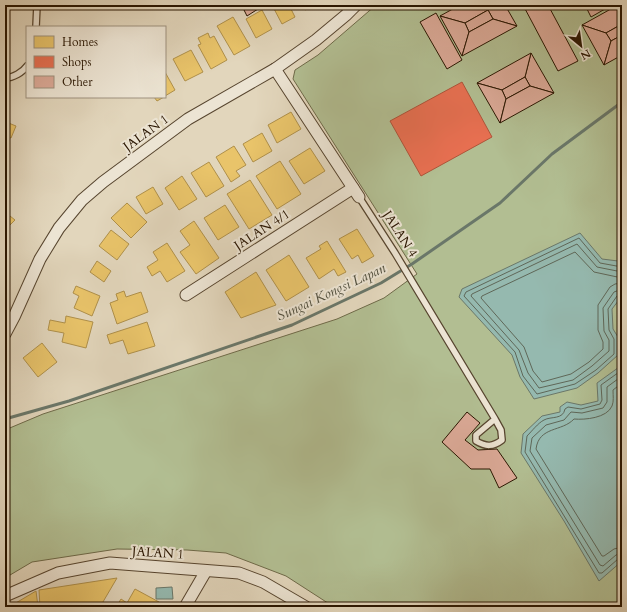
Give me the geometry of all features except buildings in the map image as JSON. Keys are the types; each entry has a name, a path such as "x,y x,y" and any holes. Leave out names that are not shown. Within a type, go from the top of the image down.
{"street":[{"name":"JALAN 1","path":"5,334 14,318 40,259 59,228 82,200 103,182 188,119 275,69 316,40 356,5"},
{"name":"JALAN 4","path":"275,69 356,192"},
{"name":"JALAN 4/1","path":"186,295 356,192"},
{"name":"JALAN 1","path":"5,596 58,573 110,563 239,573 263,582 306,607"},
{"path":"185,607 206,571"}],"lane":[{"path":"36,26 37,5"},
{"path":"5,78 24,70 26,67"},
{"name":"JALAN 4","path":"356,192 396,253 495,418 501,430 502,440 495,445 484,446 476,441 476,435 495,418"}],"green space":[{"path":"376,5 622,5 622,607 334,607 286,576 226,553 187,550 117,549 32,562 5,578 5,430 43,414 337,319 384,298 417,274 293,79 295,70 318,55"}],"water":[{"path":"580,233 602,259 622,263 622,296 612,309 613,329 618,337 618,355 598,373 577,388 534,399 520,377 512,355 459,297 462,289"},
{"path":"622,365 622,561 599,581 564,521 521,453 523,434 542,416 560,412 560,407 567,402 581,405 598,401 597,383"},
{"path":"172,587 173,599 156,599 156,588"}],"waterway":[{"name":"Sungai Kongsi Lapan","path":"5,419 69,401 292,325 381,283 412,264 500,203 552,154 622,102"}]}
